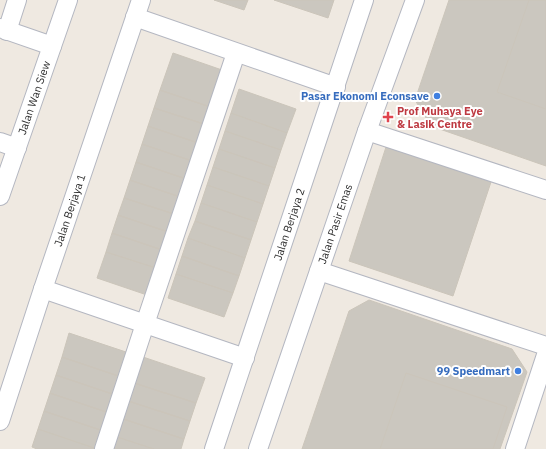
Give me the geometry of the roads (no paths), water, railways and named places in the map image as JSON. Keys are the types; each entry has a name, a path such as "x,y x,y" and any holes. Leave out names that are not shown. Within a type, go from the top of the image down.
{"street":[{"path":"17,0 4,30 52,46"},
{"name":"Jalan Wan Siew","path":"0,196 68,0"},
{"name":"Jalan Berjaya 1","path":"0,421 141,0"},
{"name":"Jalan Berjaya 2","path":"214,449 364,0"},
{"name":"Jalan Pasir Emas","path":"258,449 367,131 415,0"},
{"path":"135,17 336,87"},
{"path":"104,449 236,53"},
{"path":"367,131 546,190"},
{"path":"0,142 17,148"},
{"path":"319,271 546,346"},
{"path":"43,289 245,358"},
{"path":"515,449 546,355"}],"place":[{"name":"Pasar Ekonomi Econsave","path":"437,96"},
{"name":"Prof Muhaya Eye & Lasik Centre","path":"388,117"},
{"name":"99 Speedmart","path":"518,371"}]}
